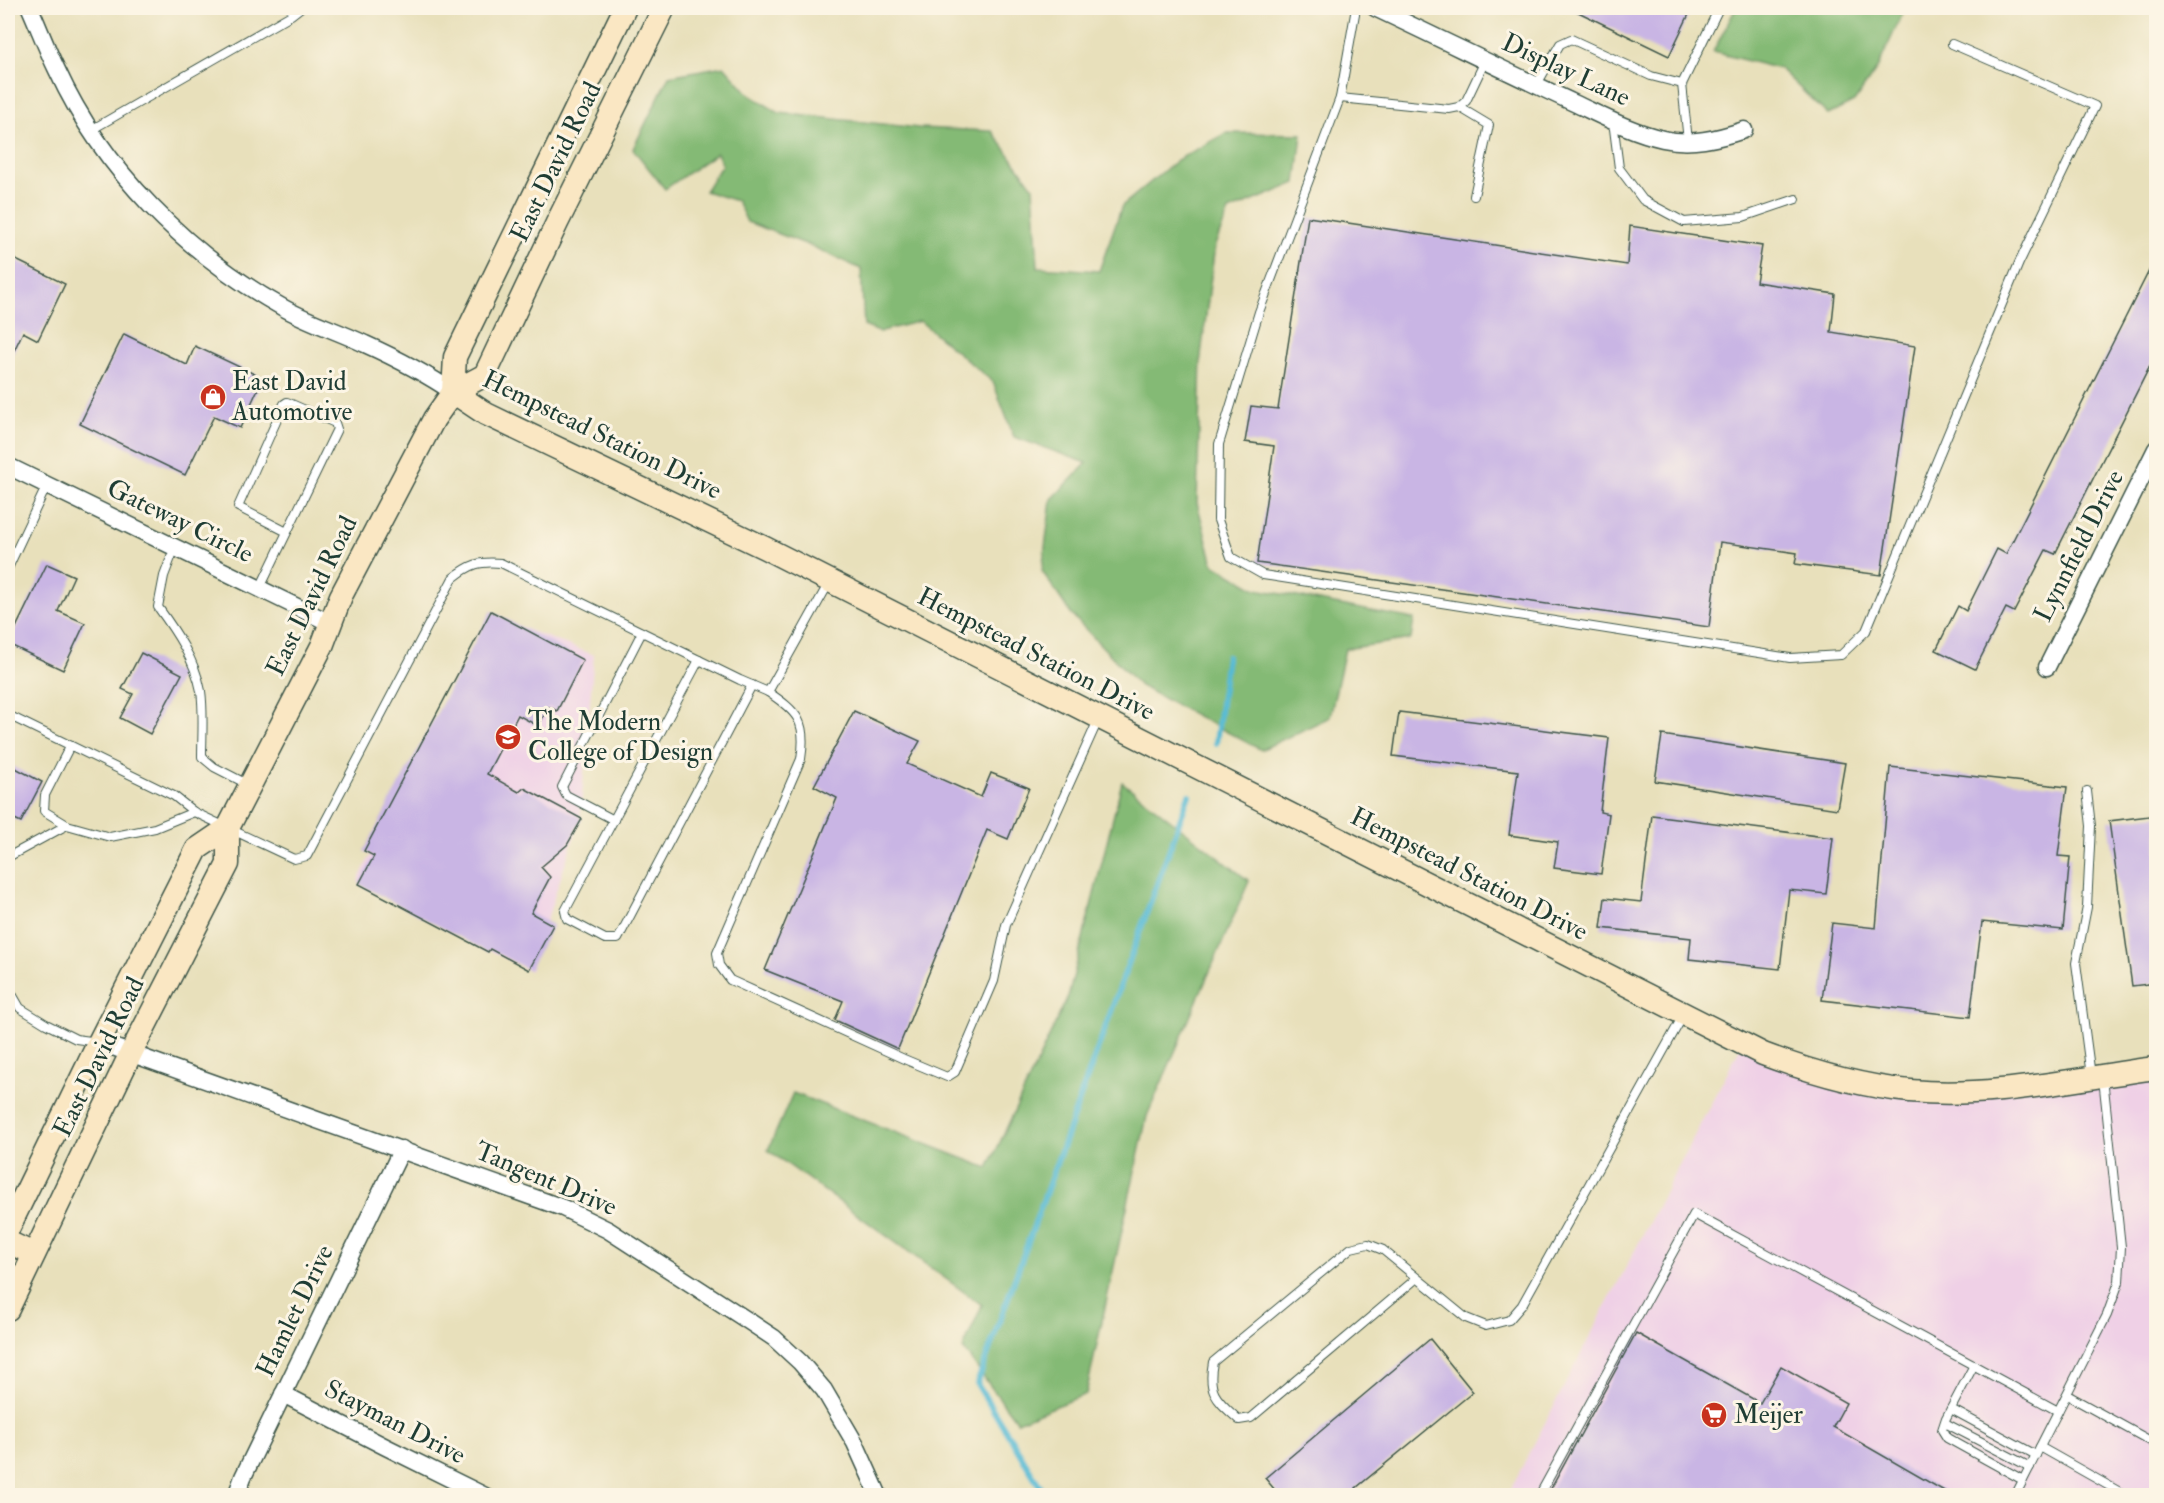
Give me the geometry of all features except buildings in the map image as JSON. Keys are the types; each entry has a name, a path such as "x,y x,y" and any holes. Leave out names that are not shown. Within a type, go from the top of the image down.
{"street":[{"name":"Hempstead Station Drive","path":"30,8 57,72 91,130 126,178 153,209 201,253 238,280 284,308 367,344 426,374 486,414 830,581 1763,1054 1809,1071 1856,1083 1910,1091 1951,1093 2009,1089 2157,1068"},
{"name":"East David Road","path":"453,392 455,357 625,8"},
{"name":"East David Road","path":"8,1309 131,1053 228,864 228,828 322,646 340,596 434,419 453,392 485,375 557,223 664,8"},
{"name":"Display Lane","path":"1375,8 1536,86 1639,132 1664,139 1688,141 1719,138 1744,130"},
{"name":"Lynnfield Drive","path":"2047,667 2157,449"},
{"name":"Gateway Circle","path":"8,466 330,623"},
{"name":"East David Road","path":"8,1228 197,849 228,828"},
{"name":"Tangent Drive","path":"99,1042 563,1208 608,1230 774,1338 800,1362 824,1390 855,1443 879,1496"},
{"name":"Hamlet Drive","path":"237,1496 243,1477 402,1149"},
{"path":"8,1242 34,1254"},
{"name":"Stayman Drive","path":"283,1394 485,1496"}],"lane":[{"path":"91,130 300,8"},
{"path":"1356,8 1340,98 1259,312 1220,444 1218,520 1231,557 1263,575 1790,658 1841,655 1866,631 2019,263 2095,106 1952,44"},
{"path":"1688,141 1682,84 1719,8"},
{"path":"1536,86 1560,44 1571,39 1651,76 1682,84"},
{"path":"1340,98 1449,109 1460,107 1466,101 1485,61"},
{"path":"1460,107 1489,124 1474,196"},
{"path":"1613,121 1619,168 1643,200 1684,222 1743,217 1796,199"},
{"path":"260,588 337,429 335,423 286,402 238,507 287,532"},
{"path":"8,568 48,485"},
{"path":"175,547 164,576 158,608 176,632 187,653 201,691 202,757 214,767 250,785"},
{"path":"8,716 174,796 194,812 294,859 307,856 453,578 468,567 483,561 501,563 768,692 786,704 801,724 804,738 801,759 717,953 719,965 730,980 947,1077 956,1072 994,981 1006,925 1099,718"},
{"path":"768,692 830,581"},
{"path":"614,819 566,795 562,787 642,632"},
{"path":"699,660 565,911 567,919 605,939 618,939 752,686"},
{"path":"70,746 45,795 44,811 67,825 110,837 155,828 194,812"},
{"path":"2015,1496 2107,1315 2119,1282 2121,1247 2097,1076 2076,963 2087,908 2091,826 2087,790"},
{"path":"8,857 67,825"},
{"path":"8,987 20,1008 38,1019 76,1039 99,1042"},
{"path":"1417,1278 1251,1418 1239,1420 1217,1401 1210,1380 1213,1362 1351,1248 1368,1244 1383,1250 1466,1318 1486,1326 1509,1320 1522,1305 1684,1014"},
{"path":"1539,1496 1694,1214 2058,1411"},
{"path":"1974,1365 1942,1430 1947,1438 2023,1480"},
{"path":"2067,1395 2157,1444"},
{"path":"1951,1409 2036,1455"},
{"path":"1945,1423 2030,1467"},
{"path":"2040,1447 2127,1496"}],"shaded area":[{"name":"The Modern College of Design","path":"489,615 594,655 580,819 530,971 358,881"},
{"path":"1742,1044 1763,1054 1951,1093 2156,1068 2156,1495 1507,1496"}],"green space":[{"path":"1736,8 1902,8 1904,10 1878,67 1854,102 1828,115 1780,69 1713,52"},
{"path":"724,66 750,95 779,113 919,128 992,131 1033,187 1038,267 1099,271 1122,206 1177,160 1226,133 1302,134 1296,183 1229,211 1215,245 1201,355 1197,503 1213,564 1256,589 1414,619 1411,639 1345,649 1330,717 1261,750 1140,686 1071,614 1042,571 1051,500 1087,463 1014,437 993,382 920,321 879,332 864,326 861,269 811,246 747,222 737,201 705,191 722,165 717,153 665,189 633,149 669,76"},
{"path":"1122,782 1249,881 1147,1116 1086,1394 1017,1422 963,1349 982,1305 768,1150 793,1093 988,1168 1069,994"}],"waterway":[{"path":"1216,743 1227,656"},
{"path":"1046,1496 977,1384 1189,795"}],"place":[{"name":"East David Automotive","path":"213,397"},
{"name":"The Modern College of Design","path":"508,737"},
{"name":"Meijer","path":"1714,1415"}]}
